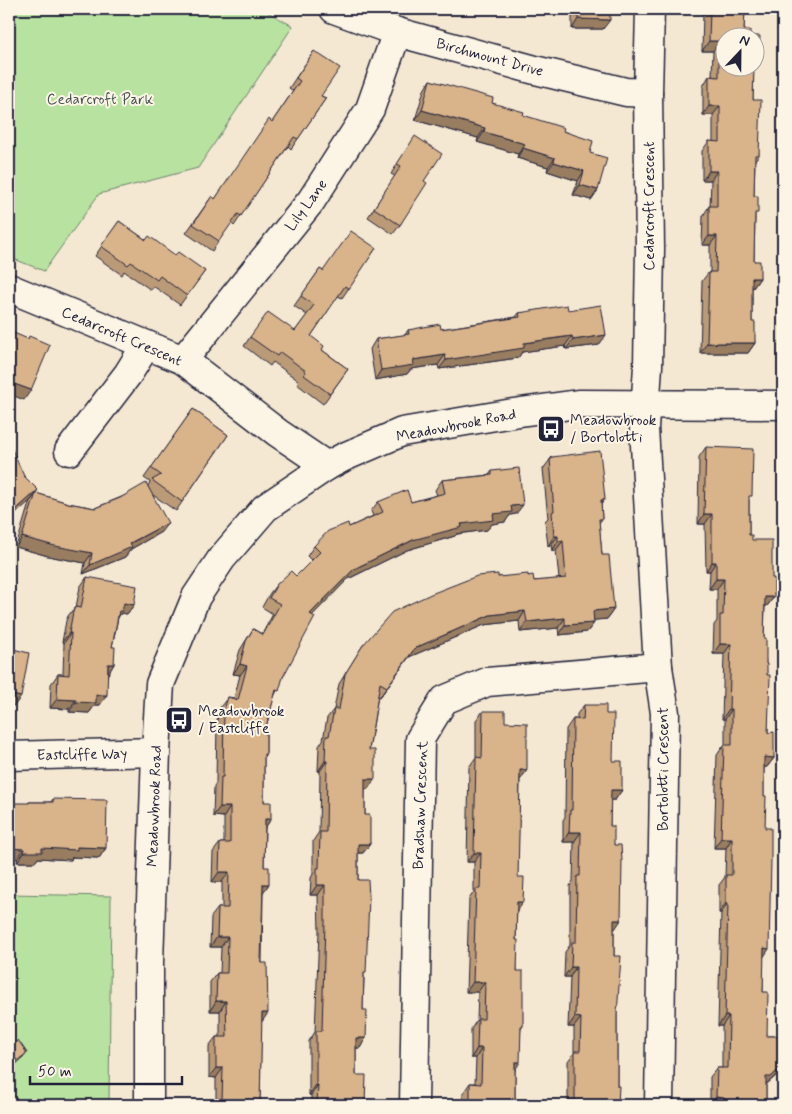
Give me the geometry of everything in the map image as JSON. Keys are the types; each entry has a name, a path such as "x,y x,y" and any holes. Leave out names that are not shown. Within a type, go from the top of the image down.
{"street":[{"name":"Birchmount Drive","path":"334,9 397,32 535,70 626,92 648,93"},
{"name":"Cedarcroft Crescent","path":"645,404 648,366 650,249 648,93 650,9"},
{"name":"Lily Lane","path":"183,360 311,201 370,109 397,32"},
{"name":"Cedarcroft Crescent","path":"9,288 183,360 278,433 326,466"},
{"path":"69,451 128,374 146,345"},
{"name":"Meadowbrook Road","path":"149,1105 150,955 160,684 196,597 222,558 265,508 326,466 402,432 578,404 783,405"},
{"name":"Bortolotti Crescent","path":"645,404 644,428 658,667 665,713 659,1105"},
{"name":"Bradshaw Crescent","path":"414,1105 420,739 444,700 487,682 658,667"},
{"name":"Eastcliffe Way","path":"9,756 156,752"}],"green space":[{"name":"Cedarcroft Park","path":"9,9 262,9 293,26 198,168 99,194 44,271 9,257"},
{"path":"9,894 111,896 109,1105 9,1105"}],"building":[{"path":"579,9 610,9 610,20 578,19"},
{"path":"710,9 745,9 744,28 714,28 714,41 709,41"},
{"path":"314,51 340,68 321,96 326,98 298,139 294,137 241,216 238,214 219,241 193,224 212,196 215,199 269,119 272,122 300,81 296,78"},
{"path":"709,76 714,78 754,78 753,100 761,100 759,155 755,155 754,196 758,196 758,213 755,213 754,261 760,261 760,278 752,278 752,322 755,322 755,343 707,343 709,272 716,272 717,236 709,236 709,206 717,206 717,171 709,171 709,141 720,142 720,106 709,106"},
{"path":"430,80 493,98 492,103 524,112 523,115 564,128 563,131 593,141 590,153 607,158 598,190 580,185 584,171 554,162 555,158 523,148 525,144 484,132 485,128 422,110"},
{"path":"415,136 442,154 424,181 427,183 400,225 374,208 401,166 397,164"},
{"path":"119,221 146,240 149,236 175,255 178,252 205,271 187,296 160,276 157,280 131,262 128,265 101,246"},
{"path":"351,231 376,248 349,289 345,286 311,336 324,346 322,350 348,369 330,394 304,375 306,371 280,352 277,356 250,337 268,312 295,331 314,305 301,296 320,269 323,271"},
{"path":"567,305 568,310 601,305 606,335 573,340 572,336 524,343 524,348 446,360 445,355 413,360 414,365 381,370 376,339 409,334 408,330 440,324 441,329 520,317 519,313"},
{"path":"9,331 28,339 29,336 50,345 31,390 9,382"},
{"path":"193,409 228,435 182,502 152,480 161,475 151,468"},
{"path":"9,413 12,413 11,436 9,436"},
{"path":"9,443 24,476 38,490 9,516"},
{"path":"706,447 753,449 752,496 749,496 749,535 752,535 752,540 772,540 774,597 765,597 764,638 766,638 767,675 770,675 768,733 774,732 774,758 764,757 765,828 771,828 771,860 769,949 764,948 763,992 768,992 767,1036 783,1036 783,1065 771,1077 766,1077 766,1105 724,1105 724,1098 716,1097 717,1068 728,1068 729,1016 725,1016 728,903 726,903 726,875 732,875 732,838 721,838 724,745 732,745 732,709 729,709 731,644 720,644 720,615 723,615 724,579 716,579 716,562 712,562 712,514 704,514"},
{"path":"600,451 605,499 601,500 602,519 599,519 602,555 609,555 614,609 593,611 594,623 565,625 565,618 527,622 525,611 490,615 415,648 387,687 380,683 369,750 375,750 375,779 365,779 365,815 370,815 370,844 358,844 358,880 368,880 369,897 363,1010 367,1010 366,1038 356,1038 356,1075 366,1075 365,1105 317,1105 316,1031 322,1031 325,885 317,885 317,868 319,868 320,832 326,832 326,736 329,736 334,709 339,709 345,674 363,645 392,612 431,594 477,576 498,574 498,577 528,574 528,576 533,575 534,581 566,578 563,541 558,541 558,536 554,536 550,459 552,457"},
{"path":"519,468 523,505 511,506 512,512 493,514 494,520 461,524 462,527 413,540 354,569 310,614 315,617 283,677 279,691 276,690 266,727 264,802 271,802 271,819 265,819 264,867 269,867 269,884 263,884 261,963 267,963 268,1013 262,1013 260,1105 214,1105 214,1100 222,1100 223,1068 216,1068 216,1037 227,1037 226,1001 216,1001 217,973 227,973 228,937 217,937 218,908 228,908 229,872 219,872 220,843 230,843 230,807 220,807 221,777 223,777 224,710 228,697 238,700 247,666 240,664 246,641 253,629 263,635 280,604 269,598 277,584 291,571 296,576 320,552 314,546 328,531 348,523 349,527 383,512 378,502 407,490 411,502 445,493 442,480 492,475 492,471"},
{"path":"146,483 168,523 130,543 132,547 90,565 92,553 22,537 36,493 68,503 95,508 120,498"},
{"path":"87,577 137,586 134,605 124,603 122,611 119,611 112,647 115,647 114,664 108,664 107,695 96,695 96,703 57,699 58,674 69,675 71,633 69,633 75,607 81,608"},
{"path":"9,648 29,653 21,697 9,694"},
{"path":"584,705 606,705 606,714 614,714 613,761 622,761 622,790 611,790 610,826 614,826 614,845 621,845 622,861 621,920 614,920 614,956 621,956 617,1015 618,1105 575,1105 575,1051 580,1051 581,1018 575,1017 576,967 571,967 572,942 576,942 577,876 580,876 581,832 569,832 570,810 572,810 573,719 583,720"},
{"path":"483,711 505,711 505,722 527,723 527,770 520,770 518,877 524,877 523,902 517,902 516,940 518,940 517,971 523,971 523,1026 521,1026 520,1062 515,1062 515,1101 520,1101 520,1105 470,1105 470,1083 481,1084 482,1048 477,1048 478,1019 484,1019 485,982 473,982 476,889 480,889 481,853 474,853 476,757 482,758"},
{"path":"53,799 107,800 106,848 77,847 77,850 42,848 42,852 24,852 24,849 9,848 9,803 53,802"},
{"path":"18,1040 27,1053 18,1060 9,1059 9,1048"}],"place":[{"name":"Meadowbrook / Bortolotti","path":"551,429"},
{"name":"Meadowbrook / Eastcliffe","path":"179,720"}]}
